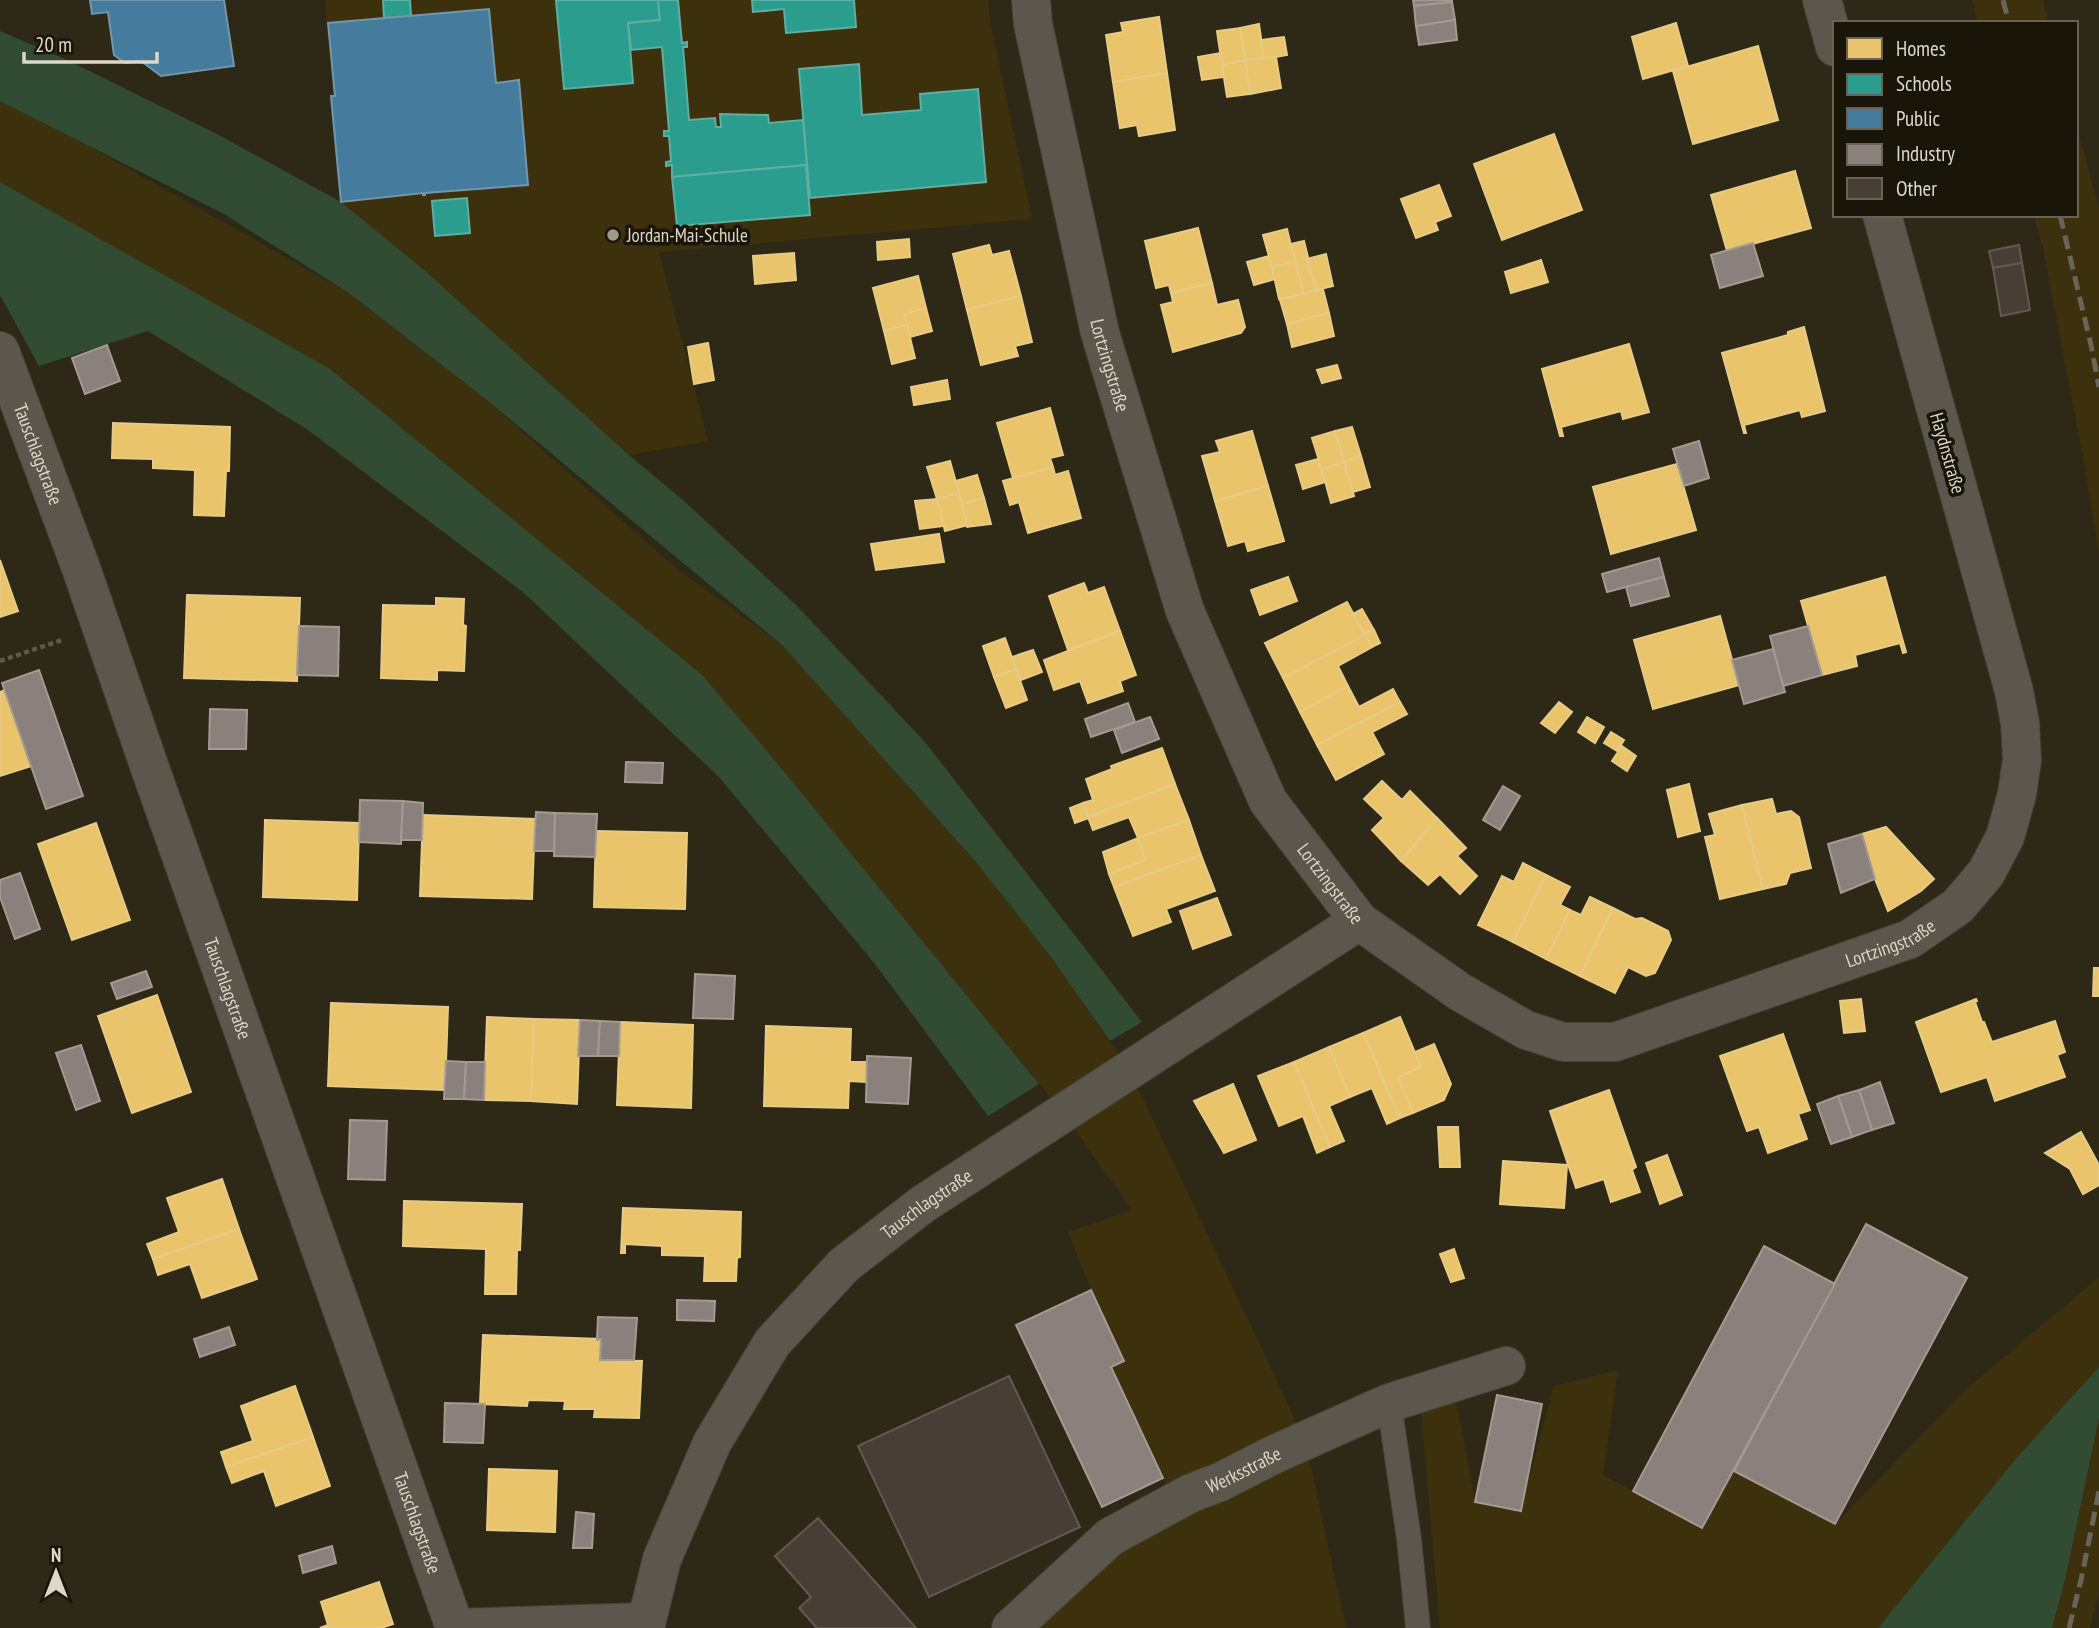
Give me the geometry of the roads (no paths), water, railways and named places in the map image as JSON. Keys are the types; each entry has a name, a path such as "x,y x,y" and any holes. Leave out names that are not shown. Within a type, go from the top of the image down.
{"street":[{"name":"Lortzingstraße","path":"1031,0 1033,24 1100,333 1185,611 1268,801 1359,921 1471,998 1526,1030 1563,1042 1615,1042 1897,944 1910,939 1958,906 1986,873 2005,837 2017,794 2022,760 2020,723 2014,691"},
{"path":"1822,0 1833,40"},
{"name":"Haydnstraße","path":"1883,217 2014,691"},
{"name":"Tauschlagstraße","path":"0,351 81,568 455,1628 645,1625 662,1559 712,1443 772,1343 844,1265 923,1204 1359,921"},
{"name":"Werksstraße","path":"1011,1628 1110,1536 1191,1493 1389,1403 1506,1366"}],"lane":[{"path":"1389,1403 1409,1539 1418,1628"}],"railway":[{"path":"2003,0 2008,21"},
{"path":"2060,217 2099,387"},
{"path":"2069,1628 2099,1491"}],"place":[{"name":"Jordan-Mai-Schule","path":"613,235"}]}
